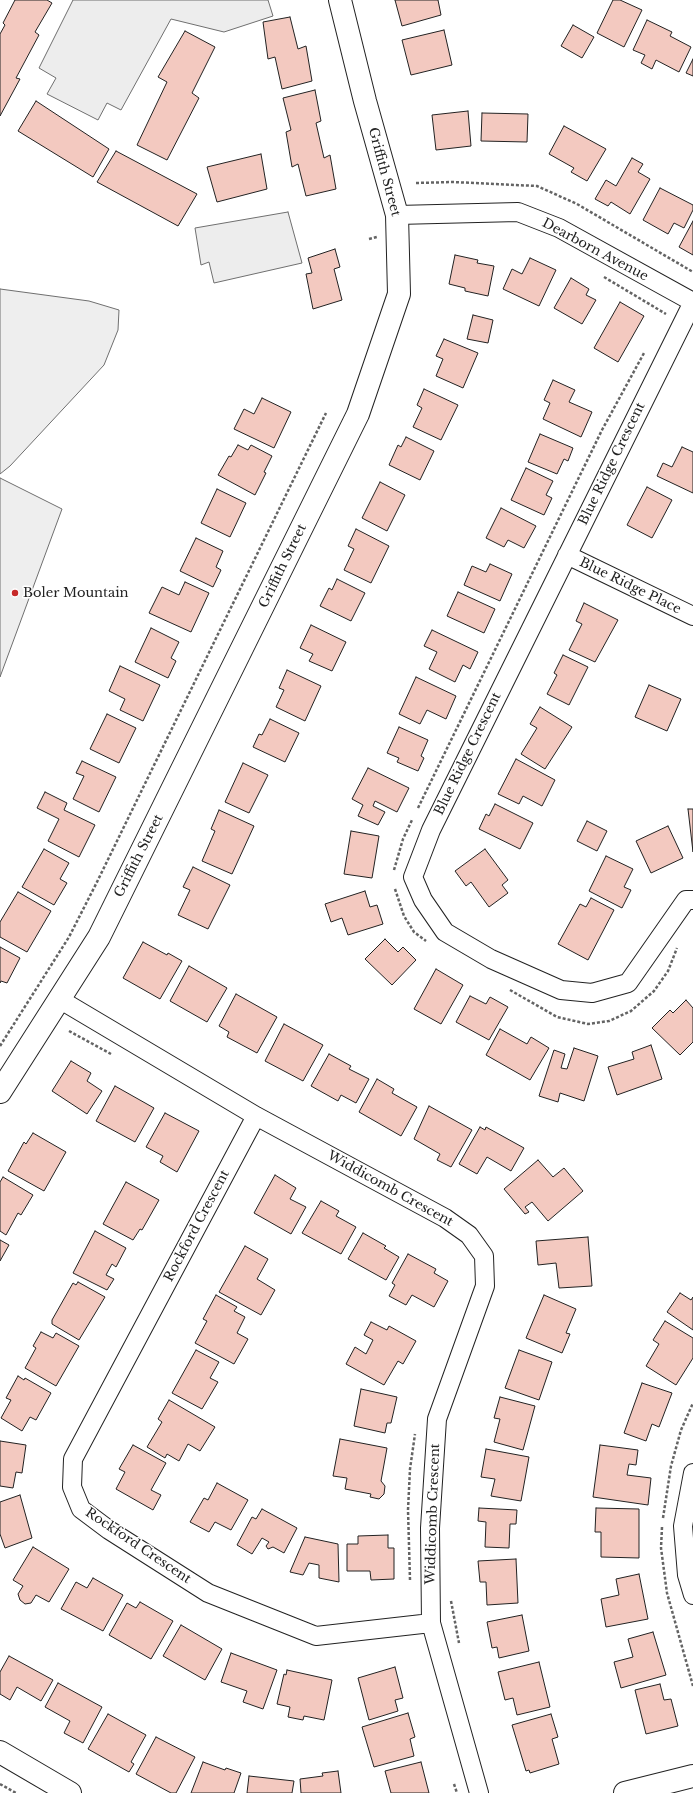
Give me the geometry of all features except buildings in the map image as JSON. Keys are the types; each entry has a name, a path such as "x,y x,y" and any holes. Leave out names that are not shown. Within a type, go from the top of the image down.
{"street":[{"name":"Griffith Street","path":"0,1092 99,937 358,414 398,294 397,224 364,101 340,0"},
{"name":"Dearborn Avenue","path":"397,224 518,212 559,228 693,302"},
{"name":"Blue Ridge Crescent","path":"693,302 431,830 413,877 423,900 445,932 491,959 561,990 592,993 628,983 686,900 693,900"},
{"name":"Blue Ridge Place","path":"567,555 693,616"},
{"name":"Widdicomb Crescent","path":"59,999 256,1116 445,1218 469,1235 484,1256 485,1286 472,1316 438,1419 430,1528 431,1623 479,1793"},
{"name":"Rockford Crescent","path":"256,1116 72,1459 72,1487 81,1509 109,1530 208,1593 316,1636 431,1623"},
{"path":"693,1473 683,1526 687,1575 693,1595"},
{"path":"0,1752 70,1793"},
{"path":"625,1793 693,1776"}],"path":[{"path":"369,239 397,224"},
{"path":"598,273 666,314 662,320"},
{"path":"417,810 602,430 647,348"},
{"path":"0,1046 69,937 326,412"},
{"path":"395,874 394,866 403,839 414,817"},
{"path":"395,888 404,916 414,932 430,944"},
{"path":"509,990 556,1017 588,1024 609,1021 630,1011 654,991 668,971 679,944"},
{"path":"69,1031 117,1058"},
{"path":"410,1584 408,1510 410,1468 416,1430"},
{"path":"451,1598 459,1644"},
{"path":"453,1778 457,1793"},
{"path":"0,1784 16,1793"}],"shaded area":[{"path":"73,0 268,0 273,16 224,32 171,19 121,110 107,103 98,120 47,94 56,78 39,68"},
{"path":"288,212 302,263 214,283 209,262 201,265 195,228"},
{"path":"0,289 89,301 119,310 118,330 104,365 10,466 0,474"},
{"name":"Boler Mountain","path":"0,478 62,509 0,677"}],"place":[{"name":"Boler Mountain","path":"15,593"}]}
